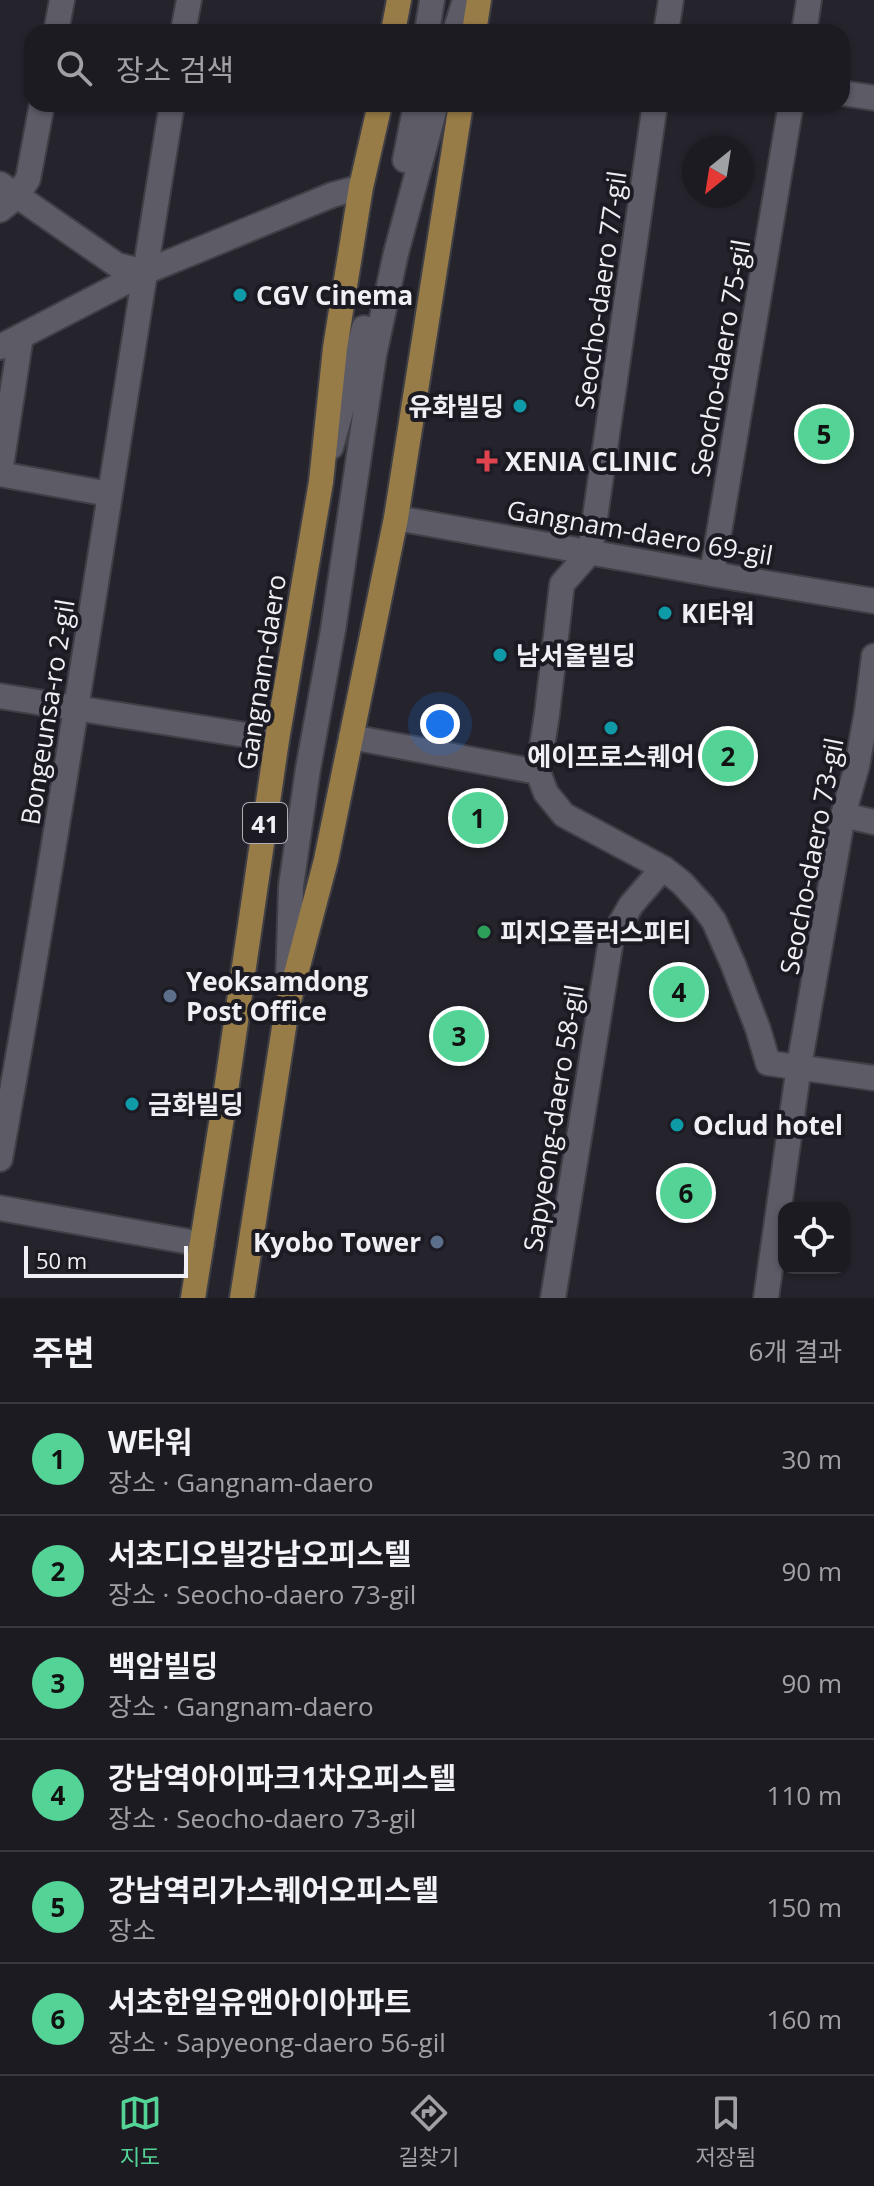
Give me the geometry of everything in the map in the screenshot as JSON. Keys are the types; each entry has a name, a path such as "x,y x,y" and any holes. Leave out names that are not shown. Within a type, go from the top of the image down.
{"main road":[{"path":"394,24 399,0"},
{"path":"475,24 479,0"},
{"name":"Gangnam-daero","path":"193,1298 277,740 321,482 335,348 361,187 378,112"},
{"path":"242,1298 287,1008 326,860 396,518 460,112"}],"street":[{"path":"58,24 62,0"},
{"path":"184,24 189,0"},
{"path":"428,24 432,0"},
{"path":"458,24 465,0"},
{"path":"667,24 671,0"},
{"path":"805,24 809,0"},
{"path":"850,94 874,98"},
{"path":"41,112 28,179 5,197 117,265 145,272"},
{"name":"Bongeunsa-ro 2-gil","path":"1,1152 77,708 171,112"},
{"path":"321,482 359,351 415,112"},
{"path":"287,1008 291,886 374,355 396,253 434,112"},
{"name":"Seocho-daero 77-gil","path":"590,552 654,112"},
{"name":"Seocho-daero 75-gil","path":"712,574 790,112"},
{"path":"109,494 0,474 11,342 145,272 332,195 361,187"},
{"name":"Gangnam-daero 69-gil","path":"396,518 874,601"},
{"path":"590,552 562,584 538,772 546,793 564,815 663,868 682,883 714,921 758,1029 768,1063 874,1078"},
{"name":"Seocho-daero 73-gil","path":"766,1298 799,1066 843,815 857,766 874,656"},
{"path":"0,696 277,740"},
{"path":"351,737 538,772"},
{"path":"843,815 874,822"},
{"name":"Sapyeong-daero 58-gil","path":"553,1298 611,940 631,905 663,868"},
{"path":"0,1208 202,1244"}],"place":[{"name":"CGV Cinema","path":"240,295"},
{"name":"유화빌딩","path":"520,406"},
{"name":"강남역리가스퀘어오피스텔","path":"824,434"},
{"name":"XENIA CLINIC","path":"487,461"},
{"name":"KI타워","path":"665,613"},
{"name":"남서울빌딩","path":"500,655"},
{"name":"에이프로스퀘어","path":"611,728"},
{"name":"서초디오빌강남오피스텔","path":"728,756"},
{"name":"W타워","path":"478,818"},
{"name":"피지오플러스피티","path":"484,932"},
{"name":"강남역아이파크1차오피스텔","path":"679,992"},
{"name":"Yeoksamdong Post Office","path":"170,996"},
{"name":"백암빌딩","path":"459,1036"},
{"name":"금화빌딩","path":"132,1104"},
{"name":"Oclud hotel","path":"677,1125"},
{"name":"서초한일유앤아이아파트","path":"686,1193"},
{"name":"Kyobo Tower","path":"437,1242"}]}
